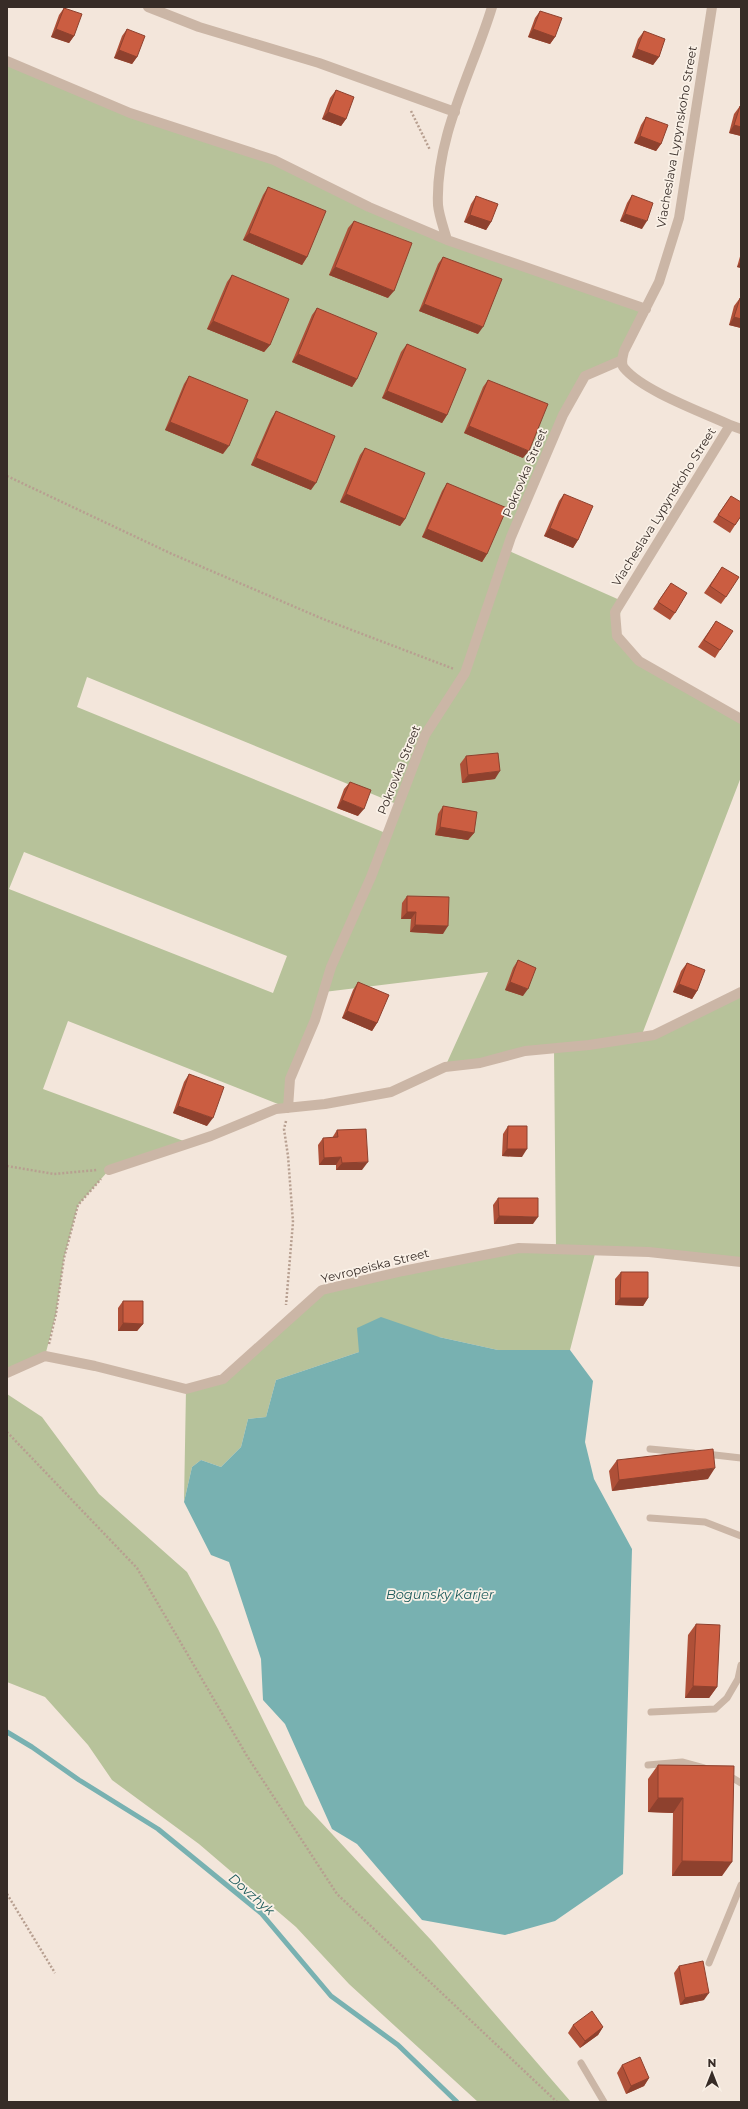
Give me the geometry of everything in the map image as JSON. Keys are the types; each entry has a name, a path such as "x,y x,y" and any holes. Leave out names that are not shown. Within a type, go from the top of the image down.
{"street":[{"path":"148,7 199,27 319,63 455,112"},
{"path":"447,240 438,206 440,163 455,112 492,7"},
{"name":"Viacheslava Lypynskoho Street","path":"712,7 679,218 659,282 624,351 622,360 624,368 647,386 730,425 616,612 617,636 640,661 741,719"},
{"path":"7,61 130,113 274,160 369,207 447,240 646,310"},
{"name":"Pokrovka Street","path":"288,1108 290,1079 315,1020 331,967 371,877 425,734 465,673 511,537 563,415 585,376 622,360"},
{"path":"730,425 741,429"},
{"path":"109,1170 211,1136 276,1109 391,1092 445,1067 480,1063 525,1051 589,1045 654,1035 741,992"},
{"name":"Yevropeiska Street","path":"46,1356 95,1366 186,1389 223,1379 322,1290 403,1271 518,1248 649,1252 741,1262"},
{"path":"7,1374 46,1356"}],"lane":[{"path":"650,1449 741,1458"},
{"path":"650,1518 704,1522 741,1536"},
{"path":"651,1712 715,1709 728,1698 738,1679 741,1665"},
{"path":"648,1765 682,1762 712,1770"},
{"path":"720,1771 741,1783"},
{"path":"709,1963 741,1885"},
{"path":"581,2063 604,2102"}],"path":[{"path":"406,106 411,111 424,136 440,175"},
{"path":"7,476 179,557 323,619 465,673"},
{"path":"285,1323 293,1222 288,1156 284,1129 288,1108"},
{"path":"7,1166 54,1174 109,1170"},
{"path":"46,1356 56,1314 64,1258 78,1205 109,1170"},
{"path":"7,1432 137,1568 247,1756 337,1894 557,2102"},
{"path":"7,1894 55,1973"}],"green space":[{"path":"7,61 130,113 274,160 369,207 646,309 622,360 585,376 507,550 622,601 617,636 639,661 741,719 741,777 641,1037 741,992 741,1262 596,1250 570,1350 498,1350 439,1337 359,1352 276,1380 266,1417 248,1419 241,1447 221,1467 201,1460 192,1467 184,1502 186,1389 223,1379 322,1290 519,1248 556,1249 554,1049 445,1067 488,972 324,992 291,1079 288,1108 68,1021 43,1089 189,1143 109,1170 78,1205 64,1258 56,1314 45,1356 7,1370","holes":["87,677 399,805 388,834 77,707","24,852 287,956 273,993 9,889"]},
{"path":"7,1394 42,1417 99,1494 187,1572 218,1629 305,1805 431,1940 571,2102 478,2102 349,1984 296,1927 199,1844 112,1780 88,1745 45,1697 7,1682"}],"water":[{"name":"Bogunsky Karjer","path":"381,1317 439,1337 498,1350 570,1350 593,1381 585,1442 594,1479 632,1549 623,1874 555,1921 505,1935 422,1920 357,1844 332,1829 285,1724 263,1700 261,1659 229,1562 211,1555 184,1502 192,1467 201,1460 221,1467 241,1447 248,1419 266,1417 276,1380 359,1352 357,1328"}],"building":[{"path":"64,8 82,14 74,36 56,29"},
{"path":"540,11 562,18 555,37 533,29"},
{"path":"127,29 145,36 137,57 119,50"},
{"path":"644,31 665,39 659,57 637,49"},
{"path":"336,90 354,97 346,119 328,112"},
{"path":"740,106 741,107 741,127 734,125"},
{"path":"646,117 668,125 661,144 640,136"},
{"path":"268,187 326,211 307,257 249,233"},
{"path":"632,195 653,203 647,221 625,214"},
{"path":"476,196 498,204 491,222 470,215"},
{"path":"354,221 412,243 394,291 335,267"},
{"path":"443,257 502,279 483,327 424,304"},
{"path":"232,275 289,299 270,345 213,321"},
{"path":"740,298 741,299 741,319 734,317"},
{"path":"317,308 377,333 357,379 298,354"},
{"path":"407,344 466,369 447,415 387,391"},
{"path":"189,376 248,400 229,446 170,422"},
{"path":"488,380 548,404 529,451 469,426"},
{"path":"276,411 335,436 316,483 256,458"},
{"path":"365,448 425,473 405,519 346,494"},
{"path":"447,483 507,508 487,554 427,529"},
{"path":"564,494 593,506 578,540 550,528"},
{"path":"731,496 741,502 741,516 735,525 718,515"},
{"path":"722,567 739,577 726,597 710,586"},
{"path":"671,583 687,593 675,613 658,602"},
{"path":"716,621 733,631 720,650 704,640"},
{"path":"498,753 500,771 468,775 466,756"},
{"path":"350,782 371,790 364,809 342,800"},
{"path":"443,806 477,812 474,833 440,827"},
{"path":"407,896 449,897 448,926 415,925 416,912 407,912"},
{"path":"518,960 536,968 528,989 510,982"},
{"path":"687,963 705,970 697,991 679,984"},
{"path":"358,982 389,995 377,1023 347,1011"},
{"path":"189,1074 224,1087 213,1118 178,1106"},
{"path":"508,1126 527,1126 527,1149 507,1149"},
{"path":"366,1129 368,1162 342,1163 341,1157 324,1158 323,1138 338,1137 337,1130"},
{"path":"498,1198 538,1198 538,1217 499,1216"},
{"path":"621,1272 648,1272 648,1298 620,1298"},
{"path":"123,1301 143,1301 143,1324 123,1323"},
{"path":"713,1449 715,1468 619,1480 617,1460"},
{"path":"696,1624 720,1625 717,1687 693,1686"},
{"path":"658,1765 734,1766 732,1862 682,1861 683,1798 658,1798"},
{"path":"703,1961 709,1993 685,1998 679,1966"},
{"path":"592,2011 603,2027 585,2041 573,2025"},
{"path":"640,2057 649,2078 631,2086 622,2065"}],"waterway":[{"name":"Dovzhyk","path":"7,1732 32,1747 79,1780 158,1829 261,1913 331,1996 398,2045 457,2102"}]}
